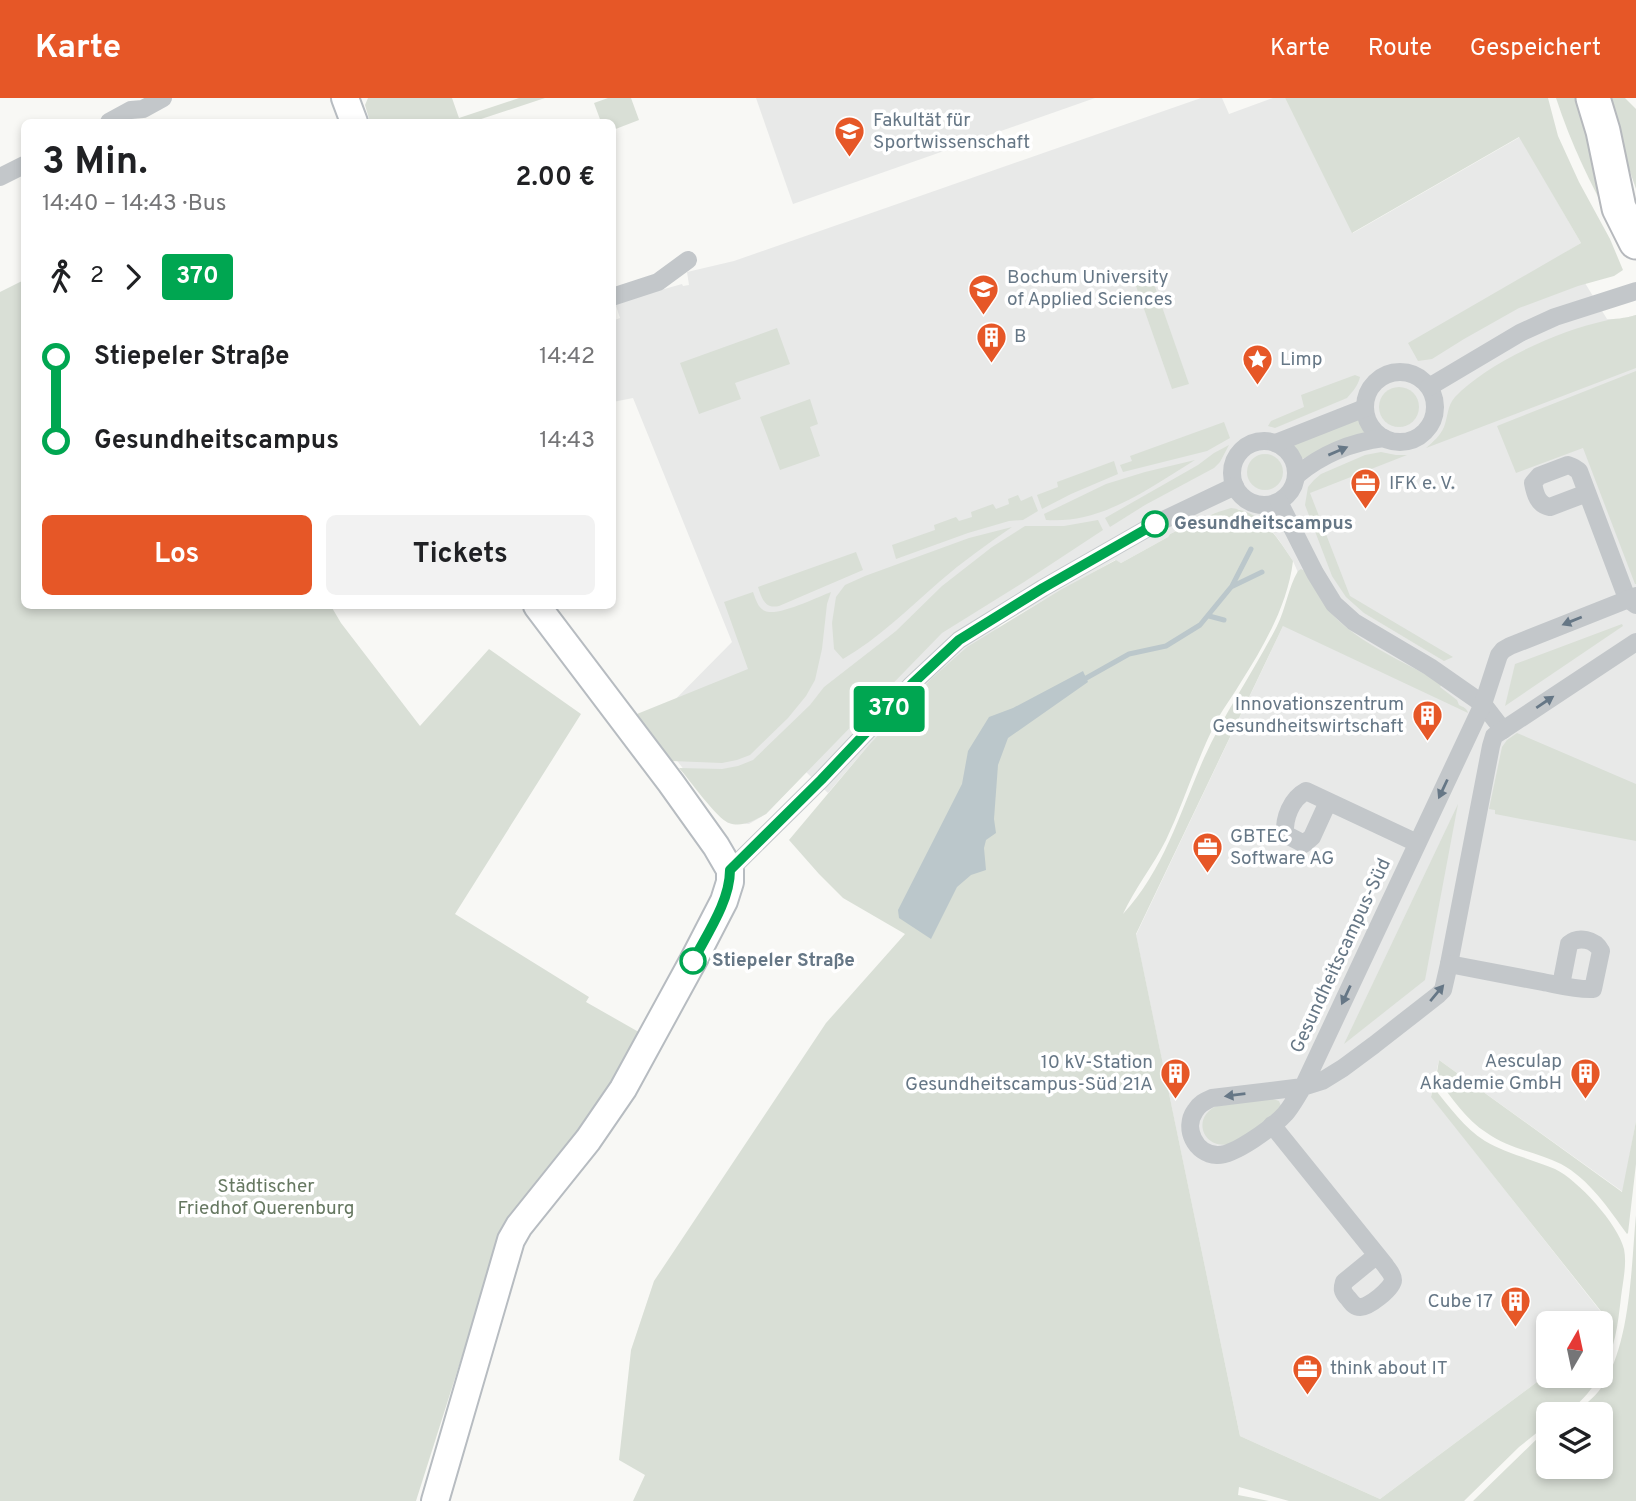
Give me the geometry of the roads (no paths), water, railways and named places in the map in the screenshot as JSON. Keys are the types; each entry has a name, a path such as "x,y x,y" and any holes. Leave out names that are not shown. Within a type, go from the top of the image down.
{"highway":[{"path":"1593,98 1603,131 1619,208 1636,242"},
{"path":"1603,131 1636,203"}],"street":[{"path":"112,119 129,104 143,109 163,98"},
{"path":"345,98 353,119"},
{"path":"0,177 21,166"},
{"path":"616,296 658,282 688,260"},
{"path":"1429,387 1520,332 1555,317 1636,290"},
{"path":"1401,372 1422,379 1429,387 1434,398 1433,421 1417,438 1395,442 1374,430 1365,408 1372,387 1380,379 1390,373 1401,372"},
{"path":"1276,443 1365,408"},
{"path":"1297,475 1313,462 1363,441 1384,438"},
{"path":"1266,441 1285,448 1296,465 1297,475 1290,494 1279,502 1265,506 1255,505 1240,494 1232,475 1233,465 1245,447 1266,441"},
{"path":"730,870 912,684 959,640 1155,524 1235,486"},
{"name":"Gesundheitscampus-Süd","path":"1503,730 1494,736 1491,746 1443,990 1343,1068 1322,1081 1303,1087 1212,1098 1201,1104 1191,1119 1190,1132 1201,1149 1213,1155 1226,1155 1237,1150 1286,1113 1303,1087 1483,704 1499,655 1510,646 1633,600 1587,493"},
{"path":"1279,502 1334,604 1354,622 1430,667 1483,704 1503,730 1636,642"},
{"path":"435,1501 511,1240 623,1090 724,901 730,882 730,870 716,845 539,609"},
{"name":"Gesundheitscampus-Süd","path":"1328,802 1417,843"},
{"path":"1449,964 1561,985"},
{"path":"1272,1125 1377,1255"}],"waterway":[{"path":"1081,681 1129,654 1166,646 1200,625 1232,586 1251,549"},
{"path":"1233,586 1262,572"},
{"path":"1209,616 1224,620"}],"place":[{"name":"Fakultät für Sportwissenschaft","path":"850,159"},
{"name":"Bochum University of Applied Sciences","path":"984,316"},
{"name":"B","path":"991,364"},
{"name":"Limp","path":"1257,387"},
{"name":"IFK e. V.","path":"1366,511"},
{"name":"Gesundheitscampus","path":"1155,524"},
{"name":"Innovationszentrum Gesundheitswirtschaft","path":"1427,743"},
{"name":"GBTEC Software AG","path":"1207,875"},
{"name":"Stiepeler Straße","path":"693,961"},
{"name":"Aesculap Akademie GmbH","path":"1585,1100"},
{"name":"10 kV-Station Gesundheitscampus-Süd 21A","path":"1176,1101"},
{"name":"Cube 17","path":"1516,1329"},
{"name":"think about IT","path":"1307,1396"}],"park label":[{"name":"Städtischer Friedhof Querenburg","path":"266,1198"}]}
